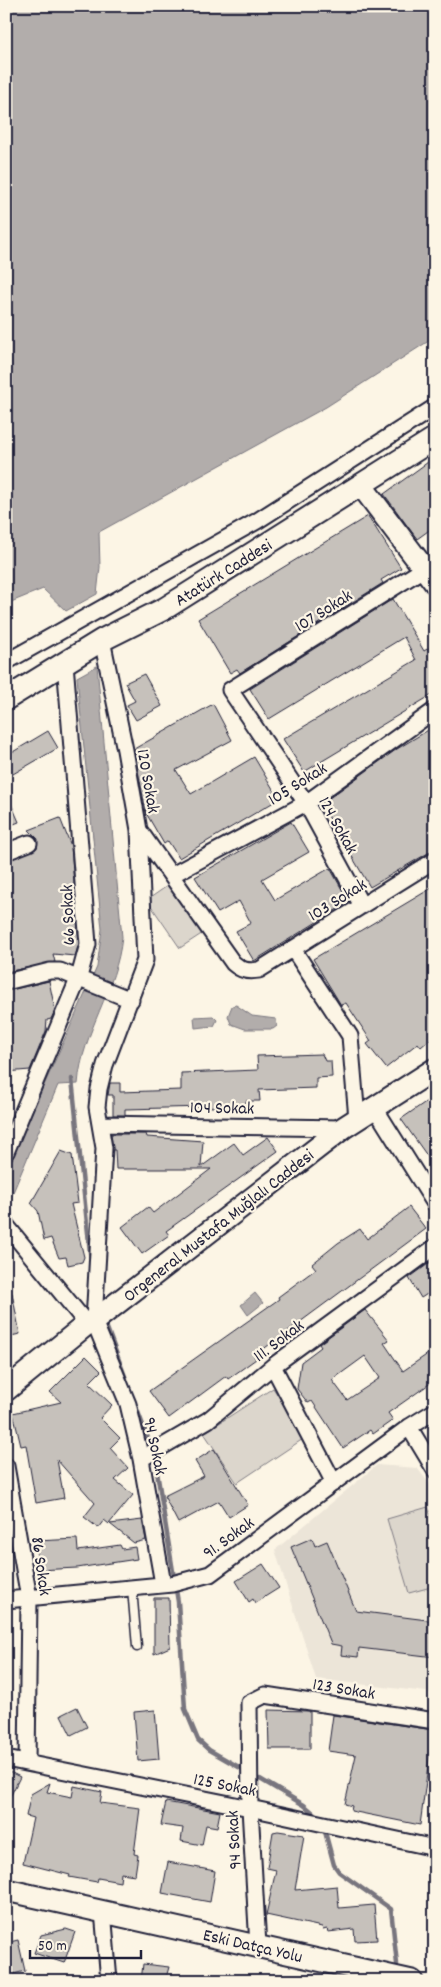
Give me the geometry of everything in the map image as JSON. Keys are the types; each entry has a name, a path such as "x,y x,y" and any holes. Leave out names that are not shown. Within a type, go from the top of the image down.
{"street":[{"path":"6,662 257,521 435,407"},
{"name":"Atatürk Caddesi","path":"6,699 102,640 164,609 435,438"},
{"path":"361,485 432,570"},
{"name":"107 Sokak","path":"230,690 432,570"},
{"name":"120 Sokak","path":"102,640 125,750 139,830 233,963 249,972 258,970"},
{"name":"66 Sokak","path":"6,1152 82,979 86,957 89,930 65,663"},
{"name":"124 Sokak","path":"230,690 306,804 362,906"},
{"name":"105 Sokak","path":"172,875 306,804 435,710"},
{"path":"91,1322 104,1148 97,1107 99,1089 105,1065 145,960 139,830"},
{"path":"6,852 29,843"},
{"name":"103 Sokak","path":"258,970 435,860"},
{"path":"293,949 350,1036 350,1124"},
{"path":"6,982 60,971 131,1000"},
{"name":"Orgeneral Mustafa Muğlalı Caddesi","path":"6,1390 91,1322 350,1124 435,1069"},
{"path":"376,1108 435,1204"},
{"name":"104 Sokak","path":"101,1124 350,1124"},
{"path":"8,1231 91,1322"},
{"name":"111. Sokak","path":"147,1455 208,1420 273,1366 435,1247"},
{"name":"94 Sokak","path":"91,1322 128,1404 147,1455 174,1583"},
{"path":"273,1366 334,1482"},
{"name":"91. Sokak","path":"6,1600 174,1583 210,1574 409,1427 435,1411"},
{"path":"409,1427 435,1470"},
{"name":"86 Sokak","path":"6,1466 29,1598 27,1763"},
{"name":"123 Sokak","path":"249,1703 264,1695 435,1721"},
{"name":"94 Sokak","path":"249,1703 250,1808 258,1946"},
{"name":"125 Sokak","path":"6,1759 310,1820 435,1848"},
{"name":"Eski Datça Yolu","path":"6,1890 258,1946 386,1978 412,1981"},
{"path":"103,1911 109,1981"}],"lane":[{"path":"132,1588 137,1647"}],"shaded area":[{"path":"6,6 435,6 435,337 326,407 99,532 100,567 97,594 66,611 43,589 6,604"},
{"path":"97,666 122,937 119,956 114,975 86,1046 78,1084 58,1085 6,1209 6,1170 97,967 102,929 77,677"},
{"path":"173,882 206,931 180,948 147,900"},
{"path":"236,1005 252,1016 276,1019 277,1026 273,1029 245,1029 231,1024 228,1016 232,1006"},
{"path":"213,1016 217,1020 214,1026 195,1028 194,1017"},
{"path":"255,1293 263,1303 248,1315 241,1305"},
{"path":"273,1388 306,1437 237,1483 204,1433"},
{"path":"377,1465 417,1468 435,1491 435,1693 316,1679 275,1550"},
{"path":"428,1507 435,1531 435,1586 409,1593 387,1519"}],"building":[{"path":"435,457 435,526 417,539 384,494"},
{"path":"368,516 401,568 381,580 383,583 240,673 237,669 230,673 198,619"},
{"path":"393,599 424,651 435,644 435,693 304,772 283,739 416,660 404,637 269,719 250,689"},
{"path":"144,674 162,706 136,720 127,705 135,701 125,683"},
{"path":"213,704 232,740 176,770 191,794 254,757 279,799 179,858 168,841 164,844 146,813 134,749"},
{"path":"435,726 435,849 370,887 321,804 397,749"},
{"path":"48,731 58,748 6,778 6,756"},
{"path":"6,792 19,822 6,827"},
{"path":"60,818 71,846 79,943 75,956 53,954 55,962 6,972 6,861 37,848 38,839 29,830"},
{"path":"291,822 309,852 262,879 275,900 330,868 349,902 254,961 236,931 251,923 239,901 218,913 195,877"},
{"path":"435,886 435,1035 421,1047 418,1043 386,1068 367,1044 371,1041 346,1003 341,1005 313,959"},
{"path":"49,981 55,1010 51,1019 47,1020 46,1031 30,1070 6,1072 6,991"},
{"path":"322,1054 325,1061 331,1061 332,1077 316,1078 316,1088 259,1090 260,1101 246,1101 247,1106 125,1109 125,1115 113,1115 113,1095 108,1095 110,1083 120,1083 120,1092 181,1090 181,1073 258,1070 257,1056"},
{"path":"427,1101 435,1113 435,1167 401,1119"},
{"path":"111,1134 146,1134 147,1137 203,1141 201,1167 234,1143 243,1155 268,1137 278,1151 166,1231 169,1235 142,1254 122,1227 148,1207 153,1213 211,1169 116,1169 115,1150 113,1150"},
{"path":"61,1151 72,1155 78,1203 71,1204 84,1257 82,1262 68,1265 66,1257 59,1258 51,1238 44,1240 38,1211 31,1203"},
{"path":"409,1207 426,1229 254,1356 256,1359 228,1379 226,1376 169,1418 149,1391 279,1299 278,1297 316,1269 312,1264 338,1243 360,1229 367,1239"},
{"path":"435,1259 435,1289 421,1298 409,1278"},
{"path":"6,1293 12,1293 20,1334 6,1337"},
{"path":"365,1310 389,1340 384,1343 403,1371 435,1349 435,1380 388,1413 393,1420 373,1434 370,1430 343,1448 312,1401 308,1403 297,1389 301,1362 321,1347 319,1344","holes":["365,1356 380,1378 347,1400 332,1380"]},
{"path":"86,1356 101,1371 89,1383 112,1405 100,1418 120,1438 110,1448 128,1468 115,1480 133,1495 109,1524 104,1520 98,1528 84,1517 95,1503 57,1460 64,1498 36,1503 26,1445 21,1446 13,1413 61,1402 50,1392"},
{"path":"214,1449 248,1505 229,1517 219,1501 178,1523 164,1496 204,1476 195,1461"},
{"path":"142,1520 146,1540 134,1543 110,1524"},
{"path":"312,1538 315,1546 327,1541 356,1611 435,1621 435,1657 359,1648 358,1657 341,1655 342,1646 331,1644 291,1547"},
{"path":"77,1539 78,1551 120,1545 122,1549 135,1547 137,1559 77,1568 38,1570 36,1541"},
{"path":"263,1564 279,1588 255,1603 253,1599 249,1602 236,1581"},
{"path":"154,1598 169,1598 170,1647 154,1654"},
{"path":"77,1707 87,1727 71,1735 61,1715"},
{"path":"155,1710 159,1759 138,1761 134,1712"},
{"path":"268,1710 310,1711 310,1749 269,1749"},
{"path":"333,1715 433,1730 420,1825 351,1811 352,1806 345,1804 356,1755 328,1751"},
{"path":"6,1770 20,1777 6,1805"},
{"path":"50,1783 47,1792 72,1797 74,1786 102,1792 100,1803 140,1808 134,1854 138,1855 135,1875 121,1873 120,1882 98,1878 97,1882 69,1877 70,1875 23,1863 33,1818 26,1816 31,1794"},
{"path":"166,1802 220,1812 217,1827 206,1825 202,1845 181,1841 183,1828 161,1825"},
{"path":"273,1832 304,1835 295,1890 337,1886 339,1908 374,1905 377,1940 355,1941 354,1929 328,1932 327,1929 323,1930 322,1927 266,1915 276,1870 267,1868"},
{"path":"168,1862 215,1871 210,1902 162,1893"},
{"path":"66,1929 75,1932 64,1963 34,1953 41,1935"},
{"path":"18,1940 25,1971 6,1976 6,1943"},
{"path":"143,1964 169,1967 165,1981 141,1981"}],"waterway":[{"path":"72,1079 91,1262"},
{"path":"104,1320 126,1379"},
{"path":"135,1404 152,1449"},
{"path":"157,1472 178,1602 185,1709 198,1740 209,1750 244,1770"},
{"path":"260,1779 304,1805 318,1817"},
{"path":"324,1828 334,1865 339,1872 391,1909 397,1964"}]}
